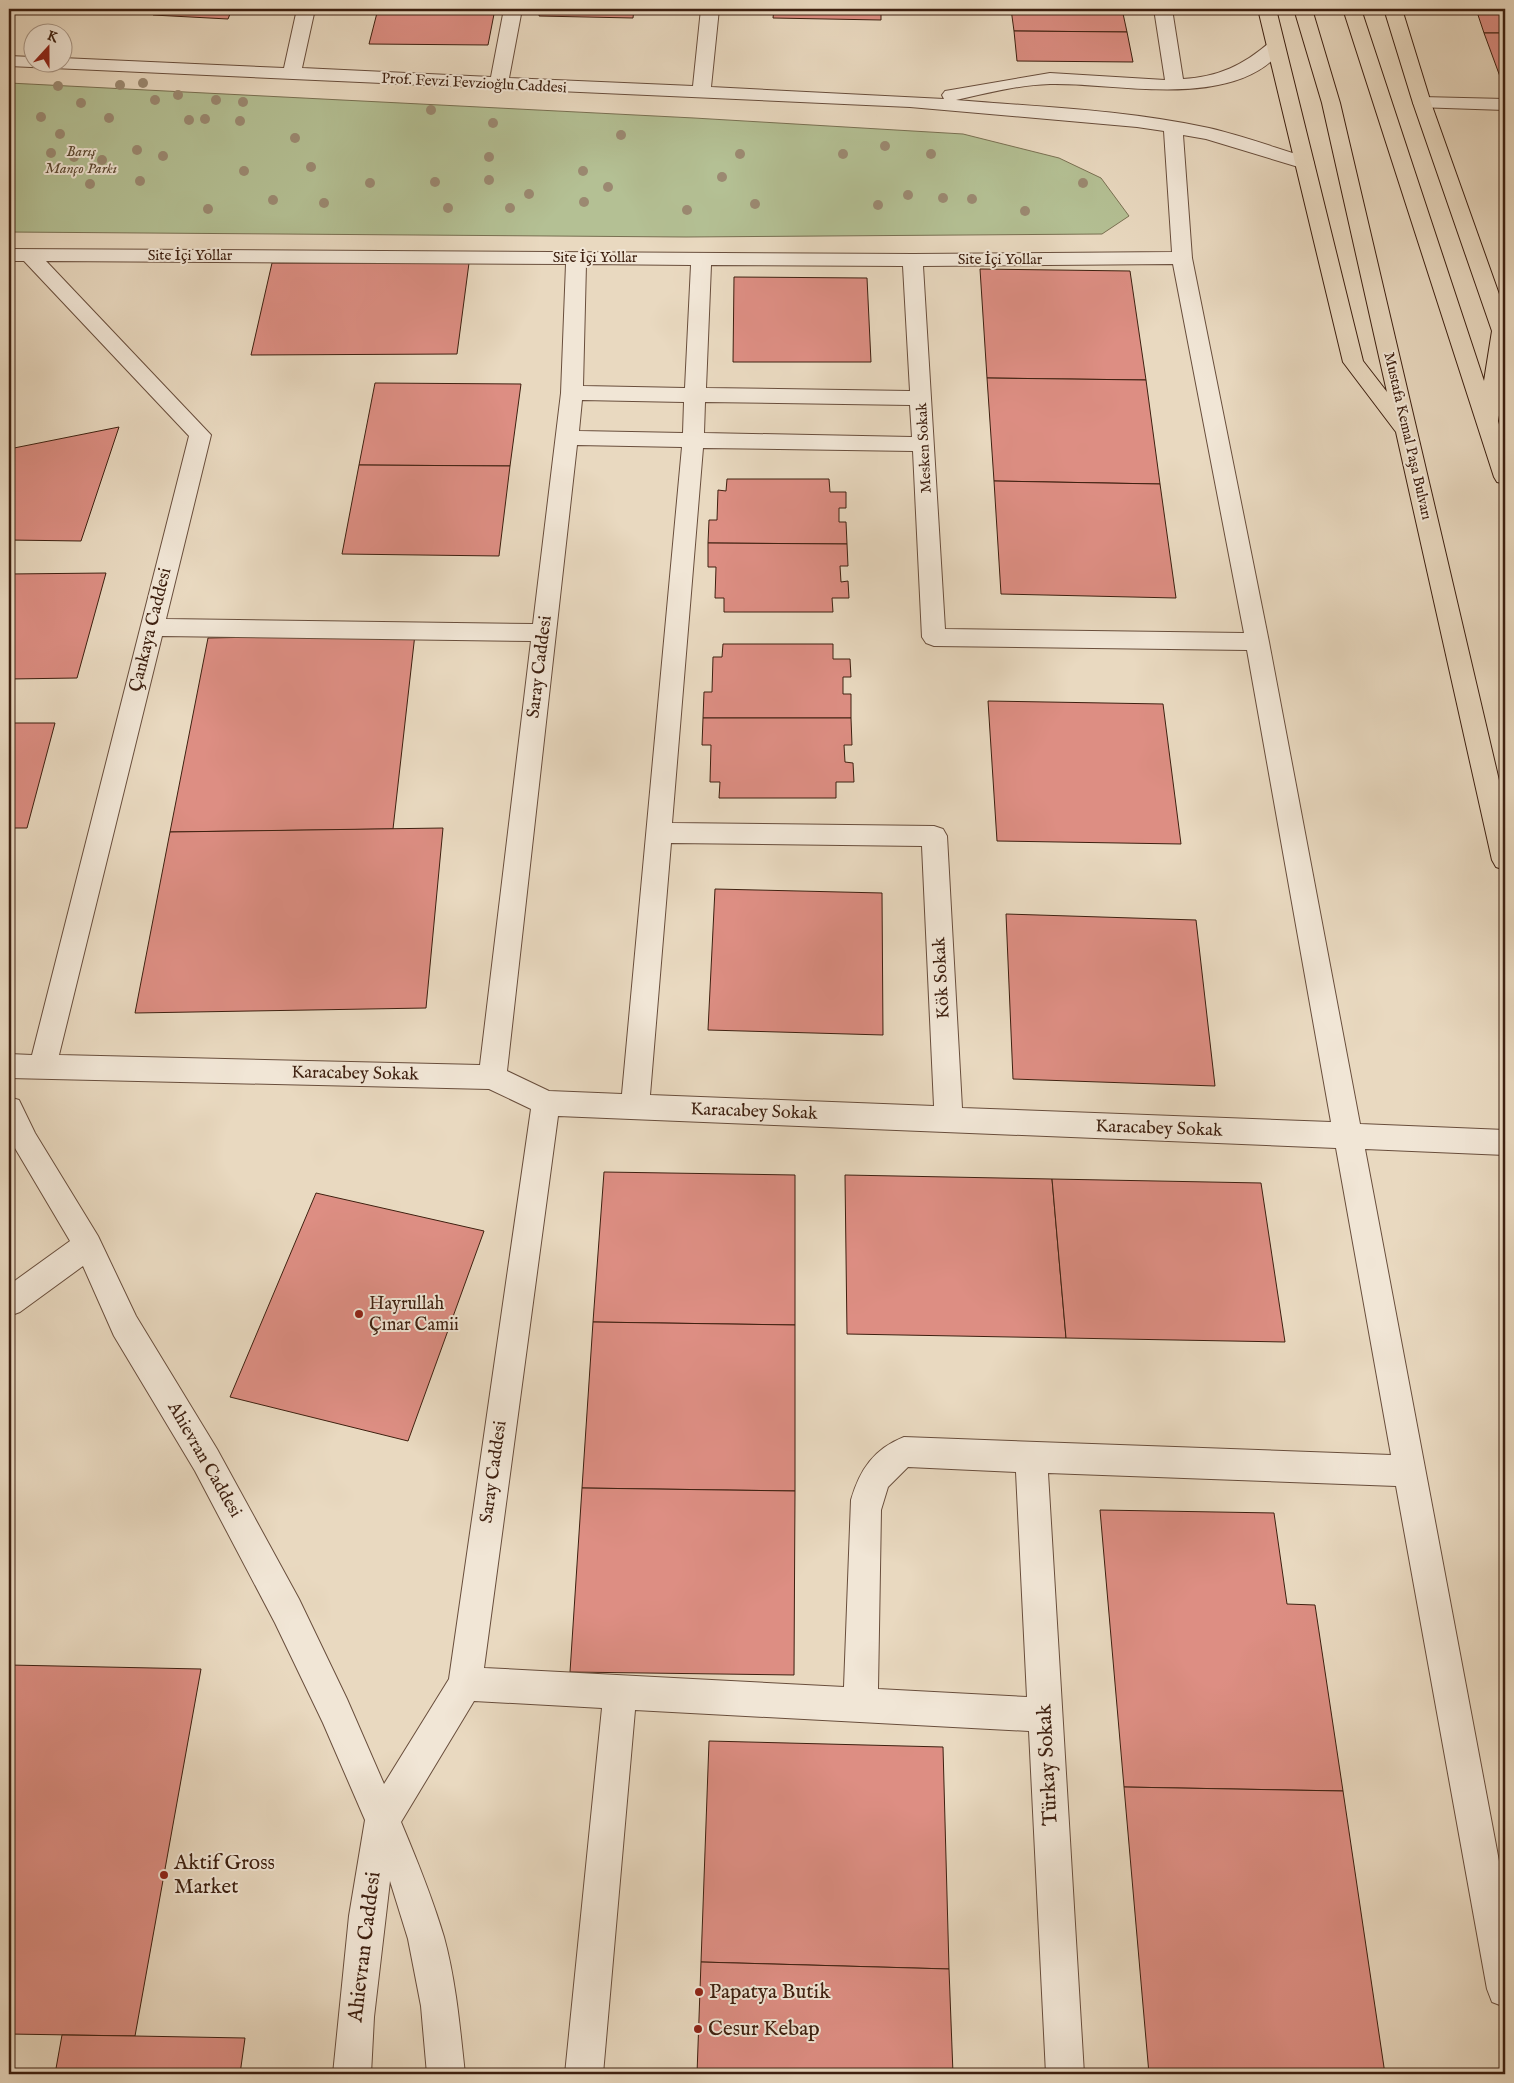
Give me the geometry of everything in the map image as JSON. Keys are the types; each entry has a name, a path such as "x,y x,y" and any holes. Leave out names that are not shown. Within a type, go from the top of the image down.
{"highway":[{"path":"1267,9 1353,362 1407,433"},
{"path":"1392,9 1422,103 1502,331 1488,425"},
{"path":"1353,11 1505,477"},
{"name":"Mustafa Kemal Paşa Bulvarı","path":"1304,12 1331,103 1505,860"}],"street":[{"path":"291,75 306,9"},
{"path":"499,84 513,9"},
{"path":"701,93 710,9"},
{"path":"1163,9 1175,85"},
{"path":"910,101 1046,79 1175,85 1198,83 1234,74 1252,66 1266,57 1276,46"},
{"path":"9,61 22,62"},
{"name":"Prof. Fevzi Fevzioğlu Caddesi","path":"72,64 291,75 910,101"},
{"path":"910,101 1136,121 1242,142 1305,163"},
{"path":"1422,103 1505,105"},
{"path":"1173,127 1182,258 1257,642 1350,1137 1408,1471 1505,1989"},
{"name":"Site İçi Yollar","path":"19,255 913,260 1182,258"},
{"name":"Çankaya Caddesi","path":"19,255 200,436 43,1066"},
{"name":"Saray Caddesi","path":"492,1077 572,393 576,257"},
{"path":"635,1107 693,440 701,258"},
{"name":"Mesken Sokak","path":"913,260 934,637 1257,642"},
{"path":"572,393 921,398"},
{"path":"567,438 924,444"},
{"path":"152,627 544,634"},
{"name":"Kök Sokak","path":"659,833 934,836 949,1120"},
{"name":"Karacabey Sokak","path":"9,1066 492,1077 546,1103 1505,1142"},
{"name":"Saray Caddesi","path":"382,1820 465,1684 546,1103"},
{"name":"Ahievran Caddesi","path":"9,1109 25,1142 88,1245 125,1326 206,1460 287,1611 335,1711 407,1877 426,1939 439,2006 446,2074"},
{"path":"9,1302 88,1245"},
{"path":"861,1705 865,1510 868,1489 879,1470 904,1452 1408,1471"},
{"name":"Türkay Sokak","path":"1031,1456 1065,2074"},
{"path":"465,1684 1045,1715"},
{"path":"584,2074 620,1693"},
{"name":"Ahievran Caddesi","path":"352,2074 367,1916 382,1820"}],"green space":[{"name":"Barış Manço Parkı","path":"9,83 694,118 963,134 1059,158 1101,178 1129,216 1102,234 686,237 9,232"}],"building":[{"path":"39,9 123,9 120,14"},
{"path":"156,9 232,9 228,19 153,15"},
{"path":"378,9 495,9 488,45 369,44"},
{"path":"540,9 634,9 633,18 539,16"},
{"path":"774,9 881,9 881,20 773,18"},
{"path":"1011,9 1122,9 1127,32 1014,31"},
{"path":"1476,9 1505,9 1505,33 1484,33"},
{"path":"1014,31 1127,32 1133,62 1017,61"},
{"path":"1484,33 1505,33 1505,82 1502,82"},
{"path":"272,263 469,263 457,354 251,355"},
{"path":"980,269 1130,271 1146,380 987,378"},
{"path":"734,277 867,278 871,362 733,362"},
{"path":"987,378 1146,380 1160,484 994,481"},
{"path":"375,383 521,384 510,466 359,465"},
{"path":"119,427 81,541 9,540 9,449"},
{"path":"359,465 510,466 499,556 342,554"},
{"path":"727,479 829,479 830,492 846,492 846,508 839,508 839,522 846,522 847,544 708,543 709,520 717,520 718,490 726,491"},
{"path":"994,481 1160,484 1176,598 1001,594"},
{"path":"708,543 847,544 848,566 840,566 841,582 848,581 849,598 832,598 833,612 724,612 724,598 715,598 716,567 708,567"},
{"path":"106,573 77,678 9,679 9,574"},
{"path":"415,634 393,829 170,832 208,638"},
{"path":"723,644 833,644 833,659 850,659 851,677 843,677 843,694 851,694 851,718 703,718 704,692 712,692 713,657 722,657"},
{"path":"988,701 1163,704 1181,844 997,841"},
{"path":"703,718 851,718 852,745 844,745 845,762 853,763 854,782 836,782 836,798 719,798 720,782 710,782 711,745 702,745"},
{"path":"9,723 55,723 27,828 9,828"},
{"path":"443,828 426,1008 135,1013 170,832"},
{"path":"715,889 882,893 883,1035 708,1030"},
{"path":"1006,914 1196,920 1215,1086 1013,1079"},
{"path":"604,1172 795,1175 795,1325 593,1322"},
{"path":"845,1175 1052,1179 1066,1338 847,1334"},
{"path":"1052,1179 1261,1183 1285,1342 1066,1338"},
{"name":"Hayrullah Çınar Camii","path":"316,1193 484,1231 408,1441 230,1397"},
{"path":"593,1322 795,1325 795,1491 582,1488"},
{"path":"582,1488 795,1491 794,1675 570,1672"},
{"path":"1100,1510 1274,1513 1287,1604 1315,1605 1343,1791 1124,1787"},
{"path":"9,1665 201,1669 135,2036 9,2034"},
{"path":"709,1741 943,1747 949,1969 701,1962"},
{"path":"1124,1787 1343,1791 1385,2074 1149,2074"},
{"path":"701,1962 949,1969 953,2074 697,2074"},
{"path":"62,2035 245,2038 240,2074 55,2074"}],"place":[{"name":"Hayrullah Çınar Camii","path":"359,1314"},
{"name":"Aktif Gross Market","path":"164,1875"},
{"name":"Papatya Butik","path":"699,1992"},
{"name":"Cesur Kebap","path":"698,2029"}]}
